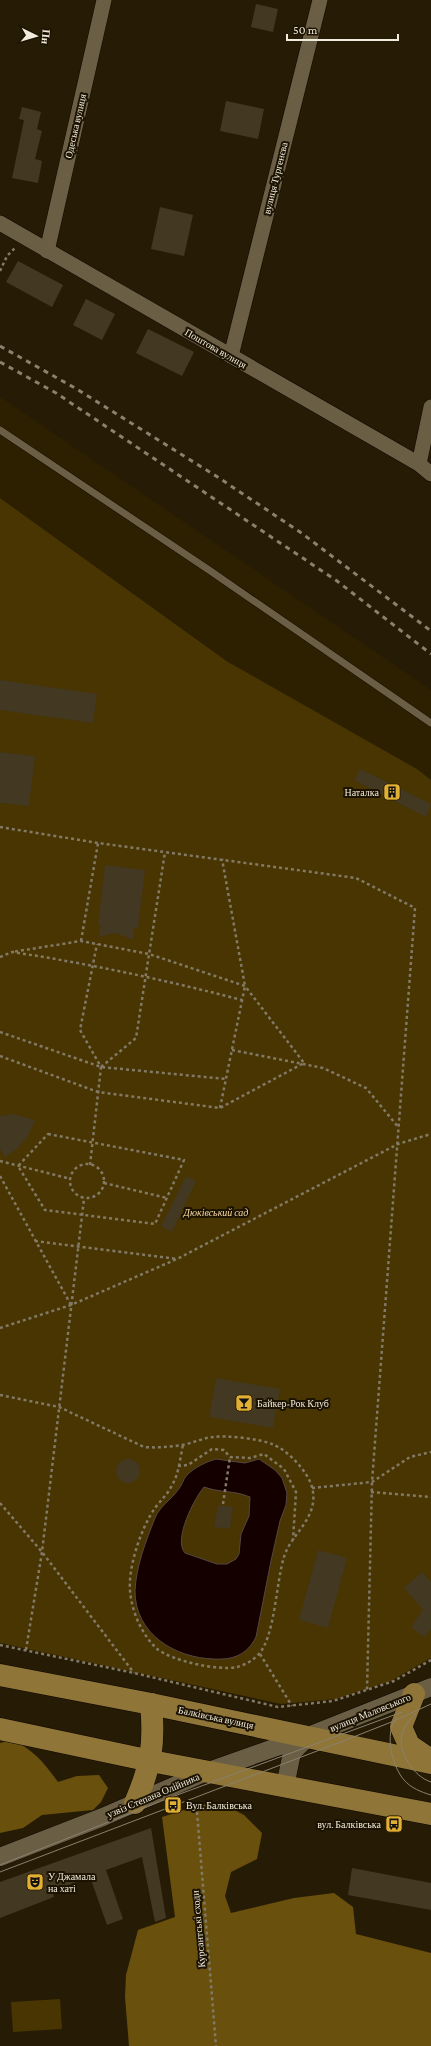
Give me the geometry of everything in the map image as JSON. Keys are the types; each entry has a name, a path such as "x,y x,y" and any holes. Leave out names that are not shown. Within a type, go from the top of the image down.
{"main road":[{"name":"Балківська вулиця","path":"0,1675 308,1736 431,1763"},
{"path":"423,1691 401,1727 409,1745 431,1760"},
{"path":"135,1803 151,1761 153,1734 151,1704"},
{"path":"0,1729 206,1772 431,1814"}],"street":[{"name":"Одеська вулиця","path":"46,251 104,0"},
{"name":"вулиця Тургенєва","path":"231,356 320,0"},
{"name":"Поштова вулиця","path":"0,223 46,251 418,464 431,474"},
{"path":"418,464 431,407"},
{"name":"вулиця Маловського","path":"308,1736 423,1691"},
{"path":"285,1786 292,1753 308,1736"},
{"name":"узвіз Степана Олійника","path":"0,1858 135,1803 206,1772 308,1736"}],"lane":[{"path":"0,430 209,570 431,723"}],"path":[{"path":"0,828 98,843 356,878 415,908 371,1492 367,1690"},
{"path":"81,941 98,843"},
{"path":"101,1067 136,1038 165,852"},
{"path":"220,1108 245,986 222,859"},
{"path":"0,956 12,952 81,941 149,954 245,986 304,1063"},
{"path":"90,1164 101,1067 80,1030 96,944"},
{"path":"12,952 93,964 242,1000"},
{"path":"0,1032 101,1067 226,1079"},
{"path":"232,1050 304,1063 323,1068 366,1088 399,1128"},
{"path":"0,1056 98,1092 220,1108 304,1063"},
{"path":"48,1134 184,1160 155,1224 44,1210 18,1166 48,1134"},
{"path":"0,1328 71,1304 177,1259 398,1144 431,1134"},
{"path":"0,1161 71,1178"},
{"path":"90,1164 95,1166 102,1173 104,1183 103,1188 96,1196 84,1198 72,1189 71,1178 75,1169 80,1166 90,1164"},
{"path":"0,1176 34,1240 71,1304"},
{"path":"104,1183 167,1198"},
{"path":"26,1650 42,1552 84,1198"},
{"path":"34,1240 177,1259"},
{"path":"0,1395 59,1407 144,1447 159,1448 213,1437 235,1437 273,1444 303,1469 312,1488 312,1504 305,1525 293,1540 284,1555 267,1640 260,1654 250,1663 236,1667 220,1668 202,1665 158,1650 140,1627 130,1591 131,1570 144,1530 154,1509 173,1484 183,1444"},
{"path":"178,1466 188,1465 212,1449 224,1450 230,1457 250,1458 264,1454 284,1469 296,1492 293,1540"},
{"path":"312,1488 372,1482 410,1457 431,1452"},
{"path":"223,1504 230,1457"},
{"path":"371,1492 431,1497"},
{"path":"0,1503 42,1552 134,1673"},
{"path":"0,1645 134,1673 278,1707 333,1701 394,1681 431,1660"},
{"path":"260,1654 292,1706"},
{"name":"Курсантські сходи","path":"197,1812 216,2046"}],"shaded area":[{"path":"0,397 431,690 431,780 417,769 234,666 0,498"},
{"path":"216,1459 245,1463 259,1459 275,1470 282,1478 287,1493 286,1505 280,1521 256,1637 244,1652 227,1659 199,1658 185,1654 160,1641 142,1620 137,1606 135,1591 137,1572 142,1554 157,1514 172,1497 184,1478 190,1472 205,1463","holes":["204,1487 238,1493 250,1497 249,1516 241,1534 239,1554 236,1559 227,1564 217,1564 185,1553 182,1547 183,1530 186,1520 190,1510"]},
{"path":"12,1740 32,1752 58,1782 77,1776 99,1775 108,1788 101,1802 93,1810 42,1815 23,1828 0,1833 0,1743"},
{"path":"221,1803 244,1815 262,1833 257,1859 231,1872 225,1896 231,1913 294,1898 334,1893 353,1907 356,1934 431,1953 431,2046 129,2046 125,1997 126,1975 138,1930 175,1917 162,1817 200,1805"}],"green space":[{"name":"Дюківський сад","path":"0,498 228,662 417,769 431,780 431,1658 391,1681 336,1699 281,1704 0,1643"},
{"path":"60,1999 62,2029 13,2032 11,2002"}],"building":[{"path":"256,4 278,9 273,32 251,27"},
{"path":"226,101 264,109 258,139 220,131"},
{"path":"22,107 41,112 37,129 42,131 35,159 42,161 38,183 12,178 24,120 19,119"},
{"path":"160,207 193,215 184,256 151,249"},
{"path":"18,261 63,285 52,307 6,282"},
{"path":"86,299 115,314 102,340 73,325"},
{"path":"148,329 194,352 182,376 136,353"},
{"path":"0,680 97,694 93,723 0,710"},
{"path":"0,752 35,756 29,806 0,803"},
{"name":"Наталка","path":"360,769 431,804 426,817 354,780"},
{"path":"105,865 145,870 138,929 134,928 133,940 116,933 99,937 100,924 98,924"},
{"path":"13,1114 35,1120 28,1136 17,1149 5,1157 0,1149 0,1116"},
{"path":"186,1176 196,1181 172,1232 161,1226"},
{"name":"Байкер-Рок Клуб","path":"216,1378 280,1389 273,1428 209,1417"},
{"path":"128,1459 133,1460 139,1466 139,1476 133,1482 128,1483 123,1482 117,1476 116,1471 117,1466 123,1460"},
{"path":"218,1505 233,1507 230,1529 214,1527"},
{"path":"318,1550 347,1558 328,1628 299,1620"},
{"path":"422,1572 431,1582 431,1629 424,1637 411,1627 423,1610 404,1588"},
{"path":"151,1828 166,1918 155,1922 142,1857 106,1870 123,1919 107,1925 90,1877 52,1891 54,1897 0,1918 0,1882"},
{"path":"352,1868 431,1883 431,1910 348,1895"}],"tram line":[{"path":"0,1872 338,1743 394,1721 431,1704"},
{"path":"0,1865 169,1798 402,1712"},
{"path":"416,1713 403,1731 401,1741 402,1748 404,1756 413,1769 419,1775 431,1782"},
{"path":"396,1718 390,1732 391,1750 396,1767 404,1780 410,1785 431,1795"}],"railway":[{"path":"0,346 75,388 216,476 300,532 431,631"},
{"path":"0,362 56,393 337,581 431,654"}],"place":[{"name":"Наталка","path":"392,792"},
{"name":"Байкер-Рок Клуб","path":"244,1403"},
{"name":"Вул. Балківська","path":"173,1805"},
{"name":"вул. Балківська","path":"394,1824"},
{"name":"У Джамала на хаті","path":"35,1882"}]}
